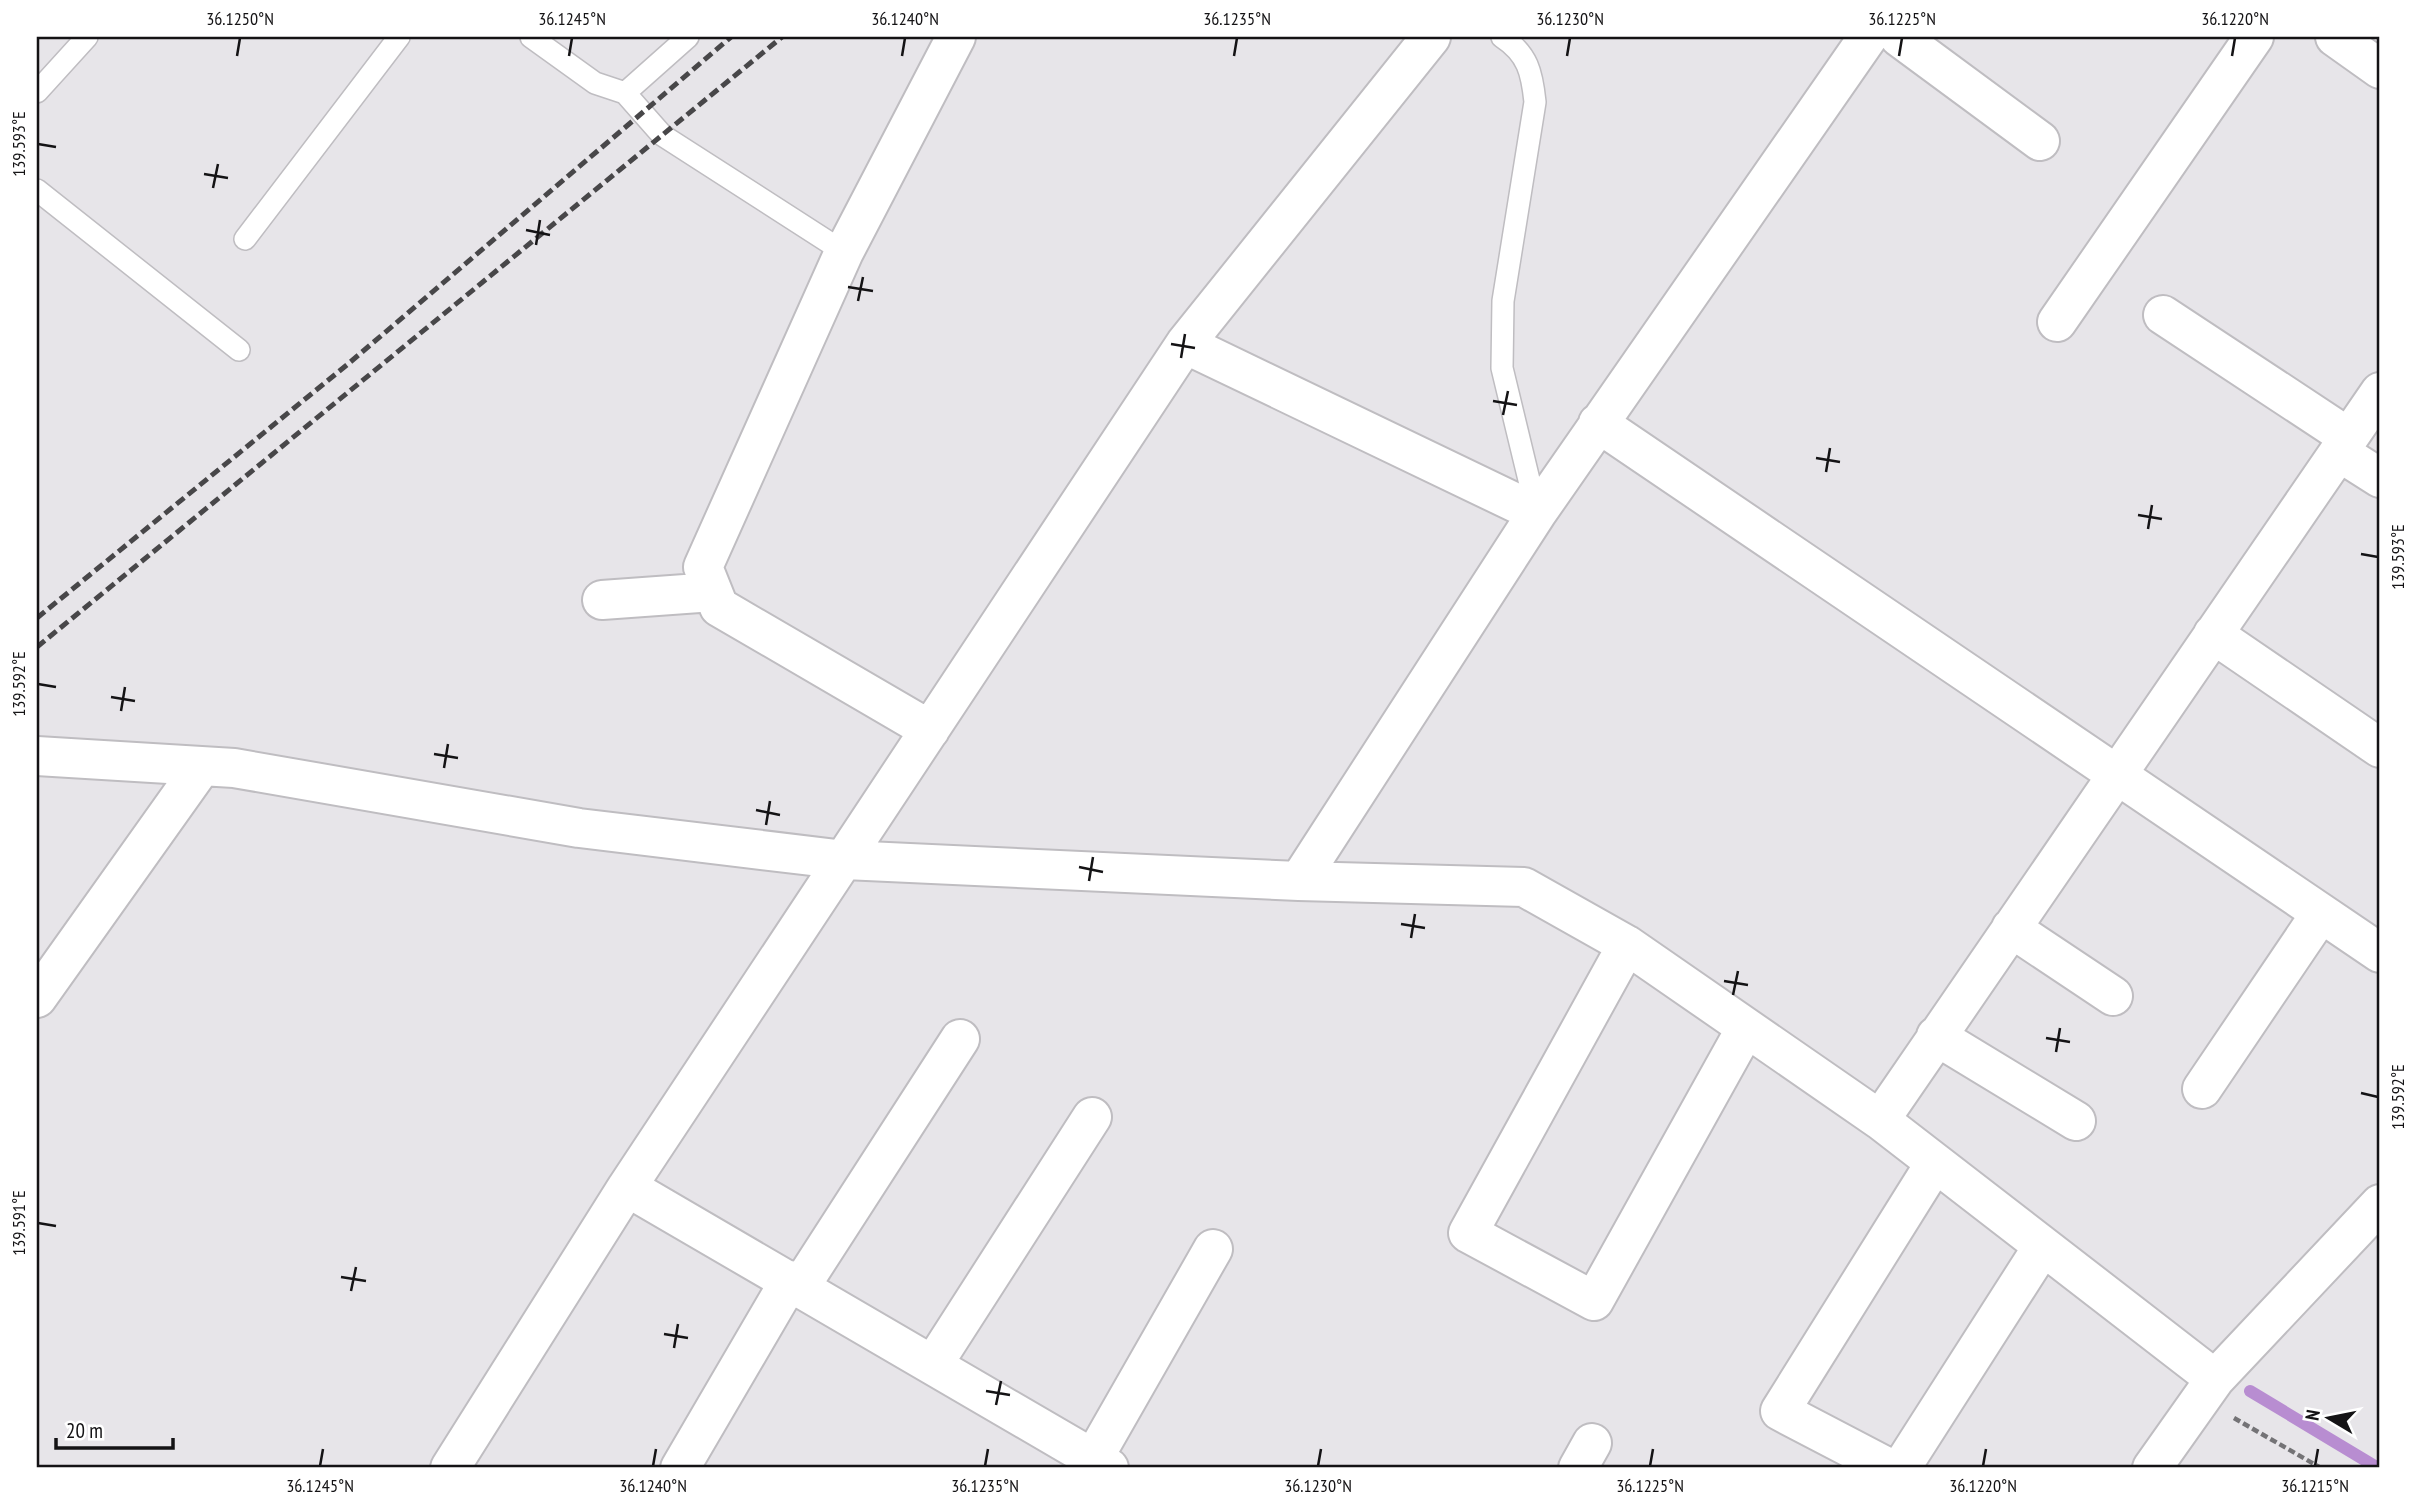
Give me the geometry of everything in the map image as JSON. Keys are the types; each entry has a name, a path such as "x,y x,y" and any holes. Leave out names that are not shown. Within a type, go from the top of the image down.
{"street":[{"path":"930,730 719,607 702,567 844,252 956,37"},
{"path":"456,1466 627,1187 1185,344 1431,37"},
{"path":"1299,881 1536,513 1868,37"},
{"path":"1899,37 2040,141"},
{"path":"2057,322 2254,37"},
{"path":"2335,37 2380,69"},
{"path":"2163,314 2344,445 2380,478"},
{"path":"1185,344 1536,513"},
{"path":"1880,1120 2380,392"},
{"path":"1598,423 2380,953"},
{"path":"602,600 713,592"},
{"path":"2213,634 2380,748"},
{"path":"37,757 234,768 579,828 845,860 1299,881 1524,887 1627,944 1880,1120 2043,1246 2208,1389"},
{"path":"37,999 202,766"},
{"path":"2202,1088 2320,913"},
{"path":"2011,928 2113,996"},
{"path":"1627,944 1468,1233 1594,1301 1746,1028"},
{"path":"1936,1036 2076,1121"},
{"path":"680,1468 795,1283 960,1039"},
{"path":"934,1363 1092,1117"},
{"path":"1889,1468 1780,1411 1935,1163"},
{"path":"627,1187 934,1363 1101,1464 1213,1249"},
{"path":"2152,1468 2208,1389 2380,1204"},
{"path":"1901,1468 2043,1246"}],"lane":[{"path":"38,89 87,37"},
{"path":"245,239 399,37"},
{"path":"531,37 595,83 625,93 662,135 844,252"},
{"path":"625,93 688,37"},
{"path":"1502,37 1515,46 1532,70 1535,102 1503,301 1502,368 1536,513"},
{"path":"37,190 239,350"}],"path":[{"path":"2208,1389 2321,1468"}],"waterway":[{"path":"2250,1391 2378,1468"}],"railway":[{"path":"37,618 348,364 731,37"},
{"path":"37,647 782,37"}]}
